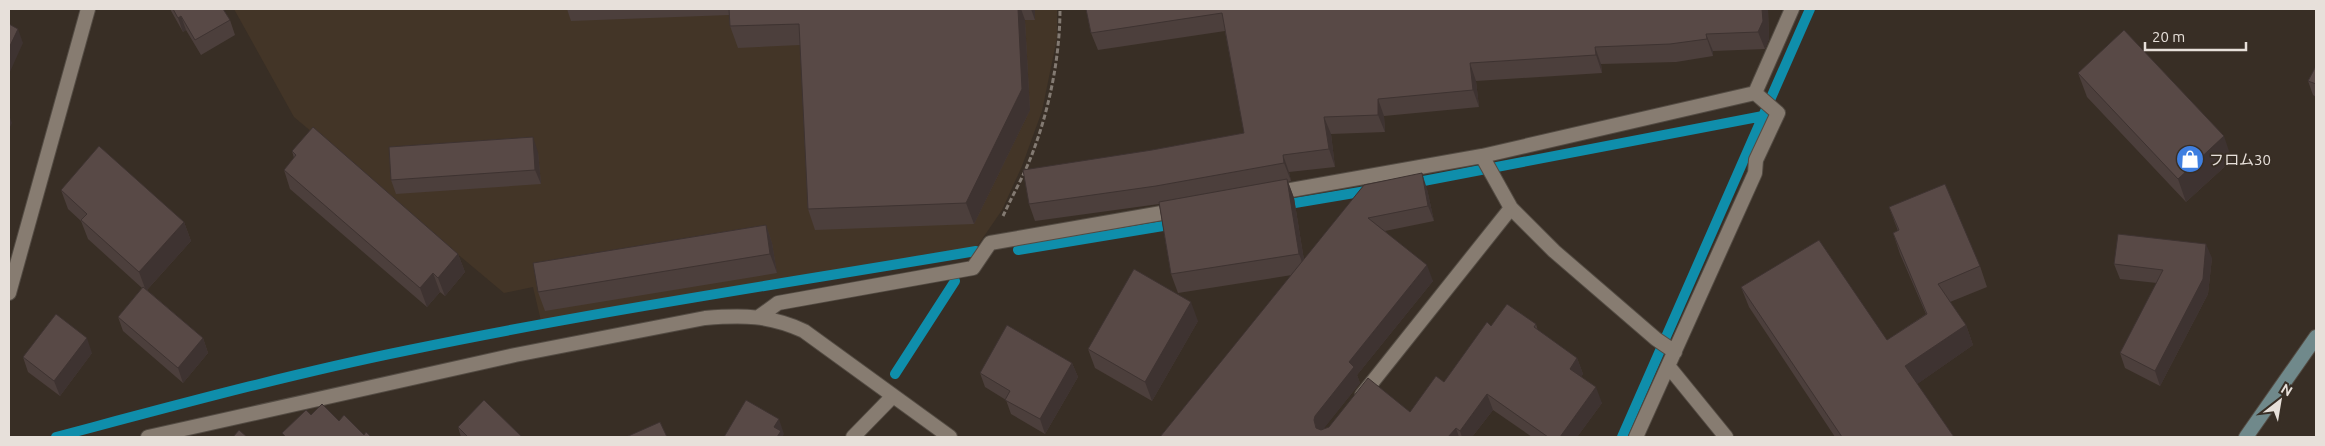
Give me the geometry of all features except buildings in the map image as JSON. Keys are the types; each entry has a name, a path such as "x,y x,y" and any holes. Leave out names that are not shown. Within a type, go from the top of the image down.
{"main road":[{"path":"2246,437 2316,337"}],"street":[{"path":"9,293 88,9"},
{"path":"1759,96 1792,9"},
{"path":"1636,437 1669,367 1672,350 1755,173 1756,160 1778,113 1759,96"},
{"path":"1256,196 1487,165 1759,96"},
{"path":"1487,165 1511,208 1554,251 1656,339 1672,350"},
{"path":"760,316 778,303 973,268 990,243 1197,207"},
{"path":"1352,407 1511,208"},
{"path":"148,437 525,353 705,318 760,316 784,322 804,331 892,397 950,437"},
{"path":"1669,367 1726,437"},
{"path":"853,437 892,397"}],"path":[{"path":"990,243 1034,150 1047,103 1058,44 1060,9"}],"shaded area":[{"path":"234,9 1057,9 1057,38 1042,111 1022,166 1002,210 976,248 541,321 533,287 504,293 294,117"}],"waterway":[{"path":"1622,437 1810,9"},
{"path":"1413,183 1763,116"},
{"path":"1283,205 1372,190"},
{"path":"1018,250 1175,224"},
{"path":"56,437 188,402 364,359 621,310 976,251"},
{"path":"895,374 955,281"}],"place":[{"name":"フロム30","path":"2190,159"}]}
